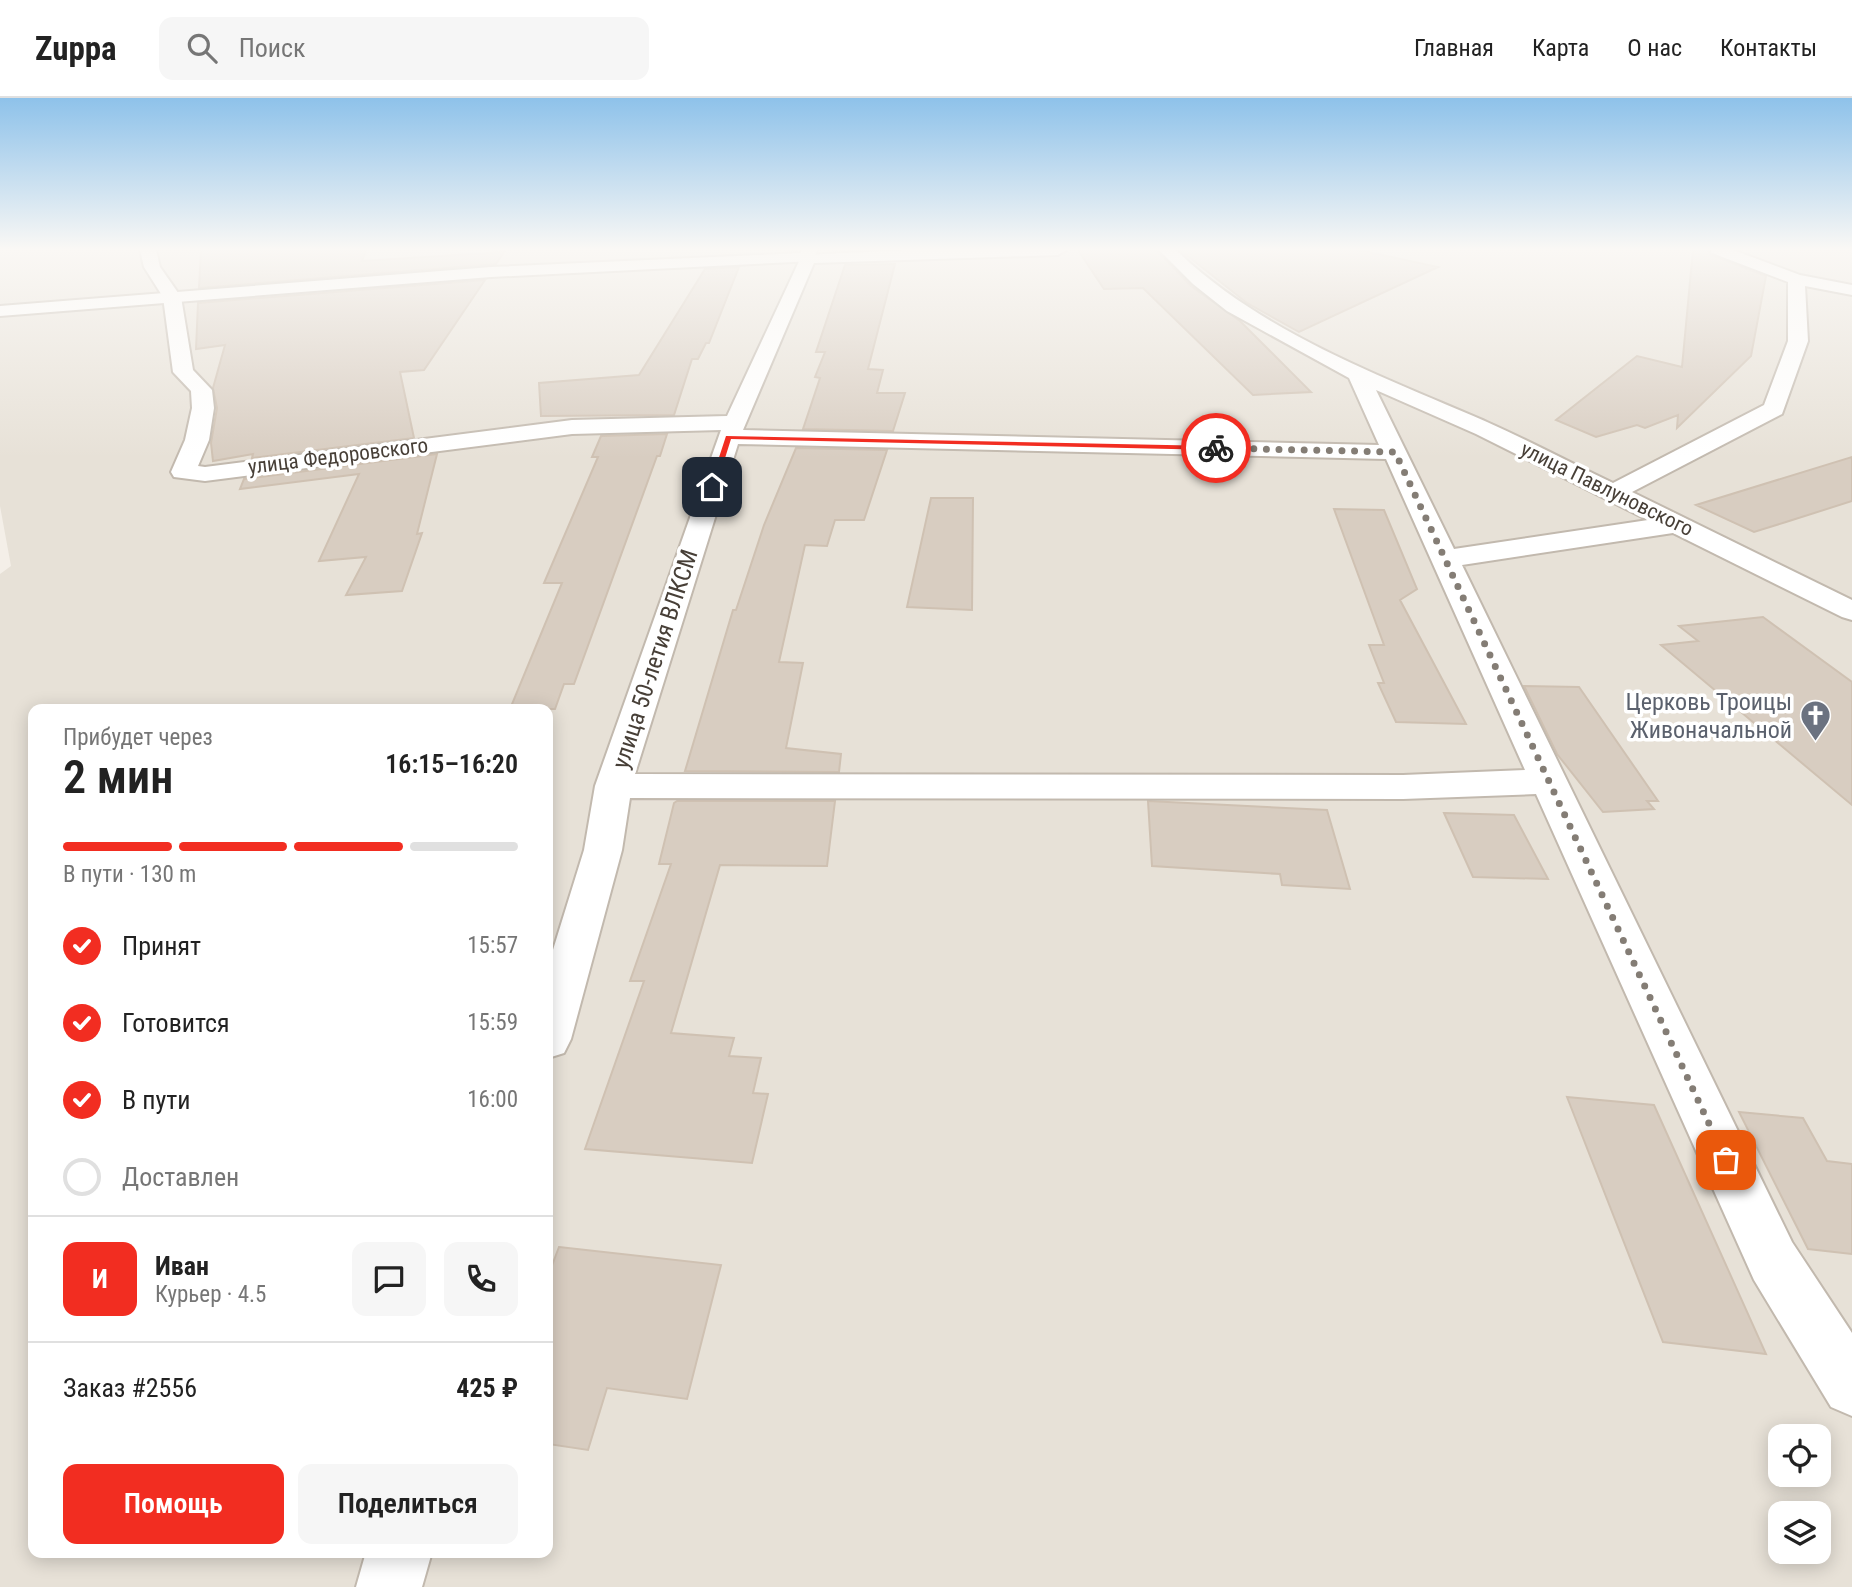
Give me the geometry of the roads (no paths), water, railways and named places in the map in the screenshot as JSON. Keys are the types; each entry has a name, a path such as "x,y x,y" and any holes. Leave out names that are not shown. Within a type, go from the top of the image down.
{"street":[{"name":"улица Федоровского","path":"175,319 183,372 201,390 204,408 197,440 183,472 205,474 572,427 731,430"},
{"name":"улица 50-летия ВЛКСМ","path":"553,1022 603,849 613,786 731,430 780,319"},
{"name":"улица Павлуновского","path":"1254,319 1358,374 1484,429 1852,611"},
{"path":"1614,492 1774,409 1798,341 1797,319"},
{"path":"1358,374 1773,1261 1852,1386"},
{"path":"731,430 1395,452"},
{"path":"1445,559 1677,524"},
{"path":"613,786 1403,787 1549,780"},
{"path":"389,1587 397,1558"}],"place":[{"name":"Церковь Троицы Живоначальной","path":"1815,743"}]}
